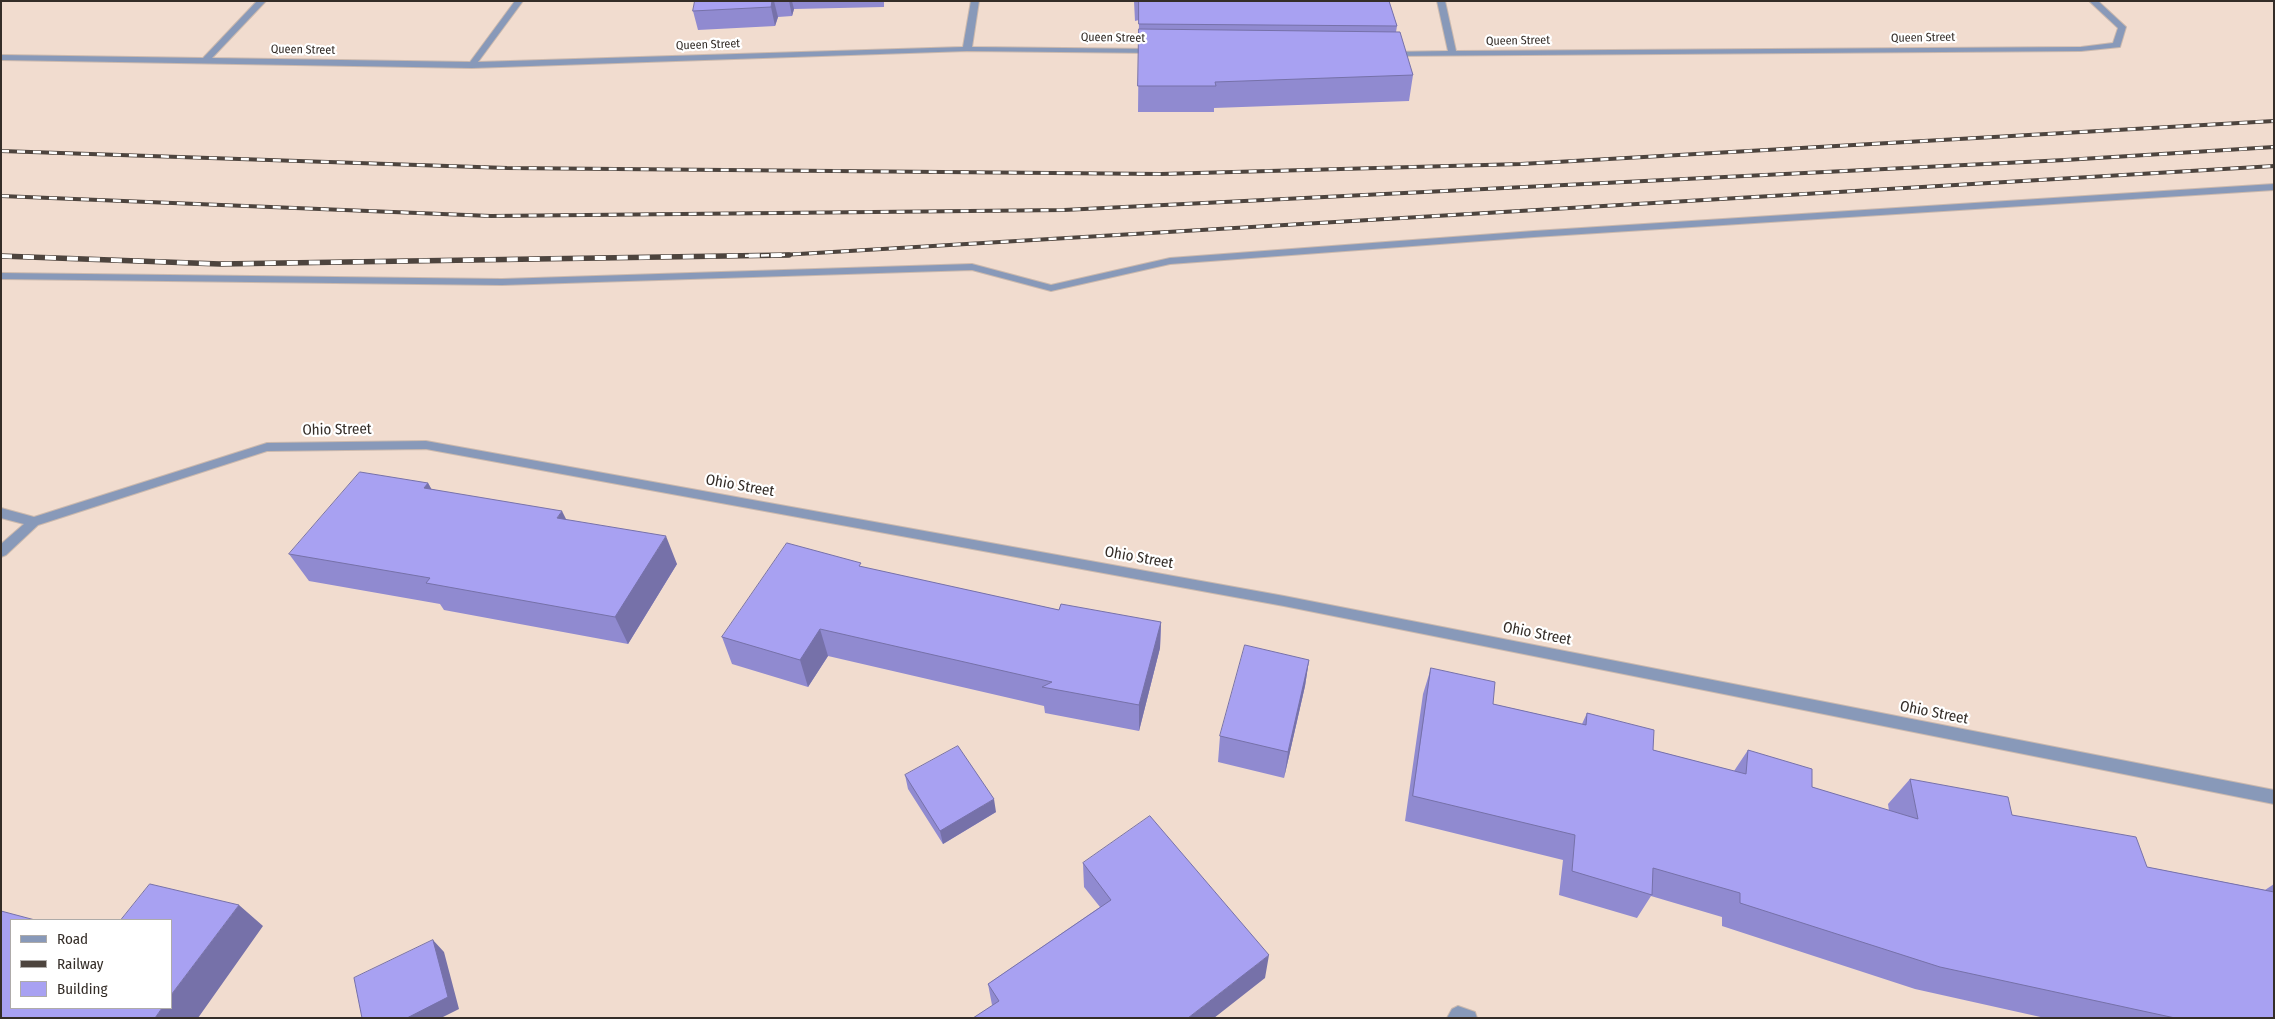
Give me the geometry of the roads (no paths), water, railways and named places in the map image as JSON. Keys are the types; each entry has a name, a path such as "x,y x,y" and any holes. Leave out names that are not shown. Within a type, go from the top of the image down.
{"street":[{"path":"205,61 262,1"},
{"path":"472,65 520,1"},
{"path":"967,50 975,1"},
{"path":"1441,1 1453,54"},
{"name":"Queen Street","path":"1383,54 2081,49 2117,45 2122,27 2093,1"},
{"name":"Queen Street","path":"1,57 472,65 967,50 1166,52"},
{"path":"1,276 502,282 972,267 1051,288 1170,261 1534,234 2274,188"},
{"name":"Ohio Street","path":"34,522 267,447 426,445 1284,601 2274,797"},
{"path":"1,513 34,522"},
{"path":"1,552 34,522"}],"railway":[{"path":"1,151 507,168 1161,174 1521,164 2274,121"},
{"path":"1,196 491,216 1064,210 2065,160 2274,147"},
{"path":"746,256 2274,166"},
{"path":"746,256 789,255"},
{"path":"1,256 220,264 746,256"},
{"path":"729,256 746,256"}]}
